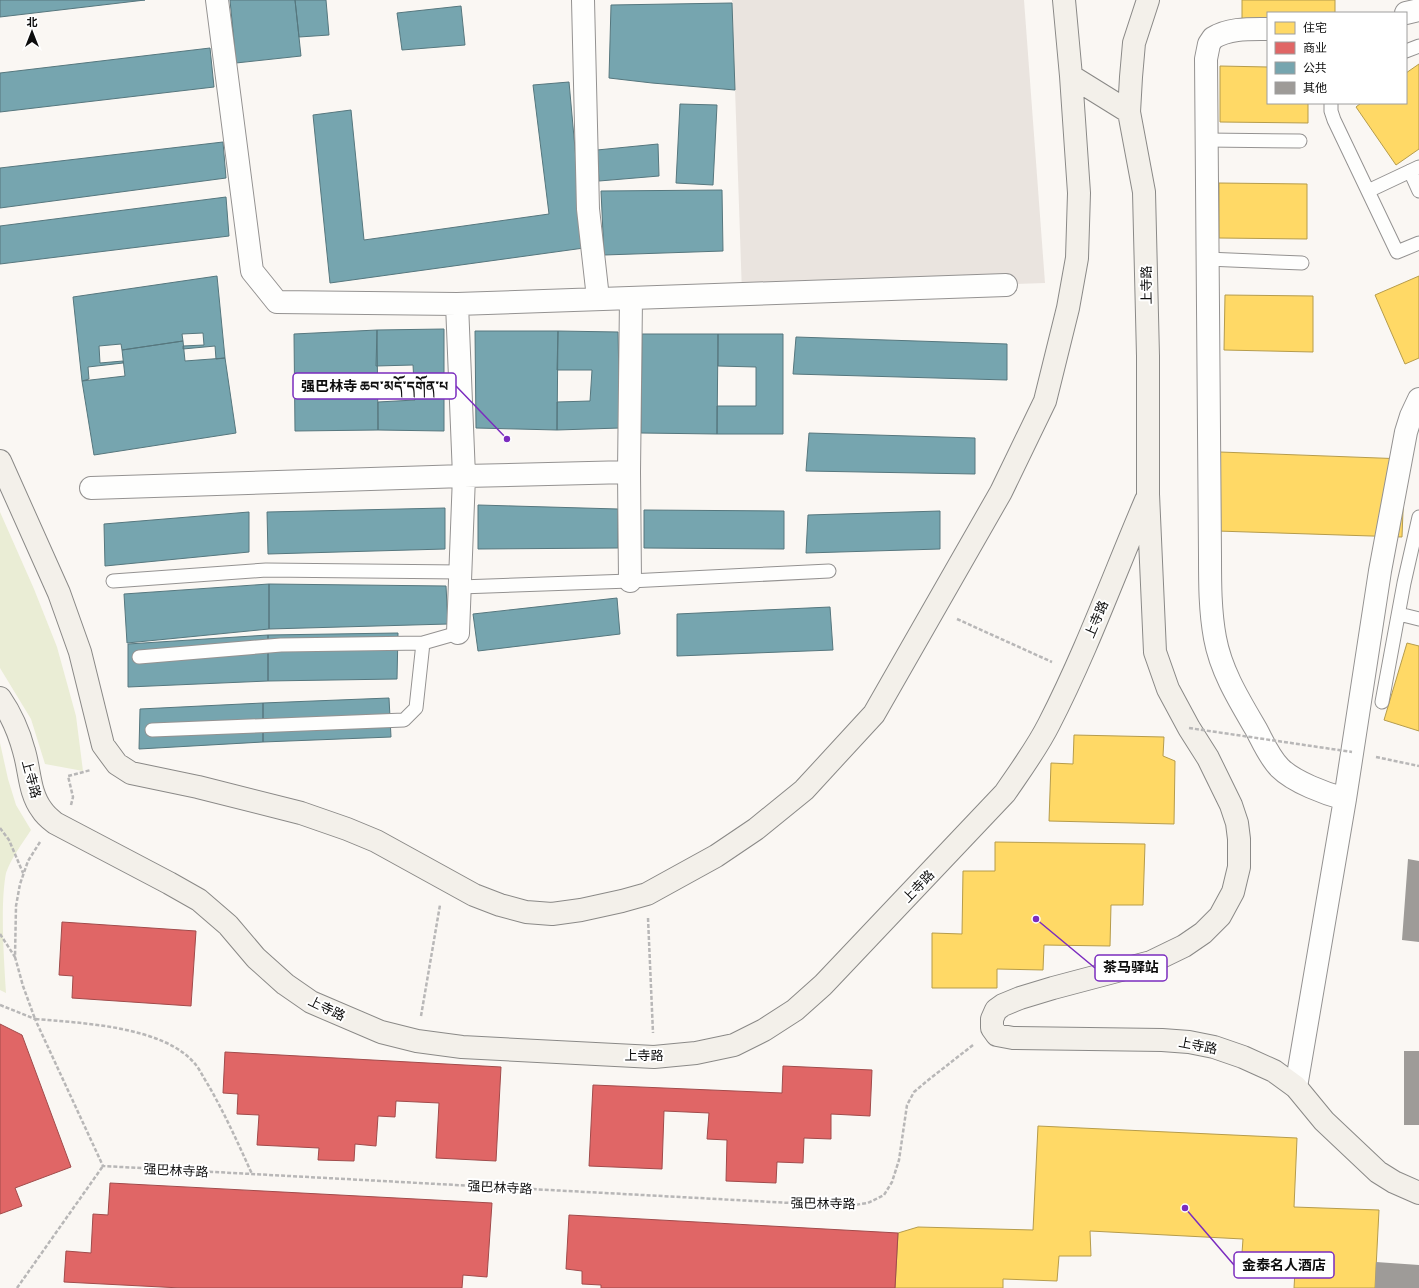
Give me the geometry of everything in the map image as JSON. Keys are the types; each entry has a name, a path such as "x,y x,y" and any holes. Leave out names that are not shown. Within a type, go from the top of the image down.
{"street":[{"path":"217,0 252,271 277,302 457,304 1006,285"},
{"path":"583,0 588,208 598,298"},
{"path":"0,461 59,592 80,652 104,745 117,764 131,773 205,789 300,813 347,829 376,841 474,895 500,906 526,912 552,914 581,910 647,894 716,856 756,829 804,790 874,714 1001,492 1045,401 1068,308 1077,258 1079,193 1064,0"},
{"name":"上寺路","path":"1148,0 1134,43 1130,112 1144,192 1148,356 1148,494 1155,652 1160,670 1168,689 1189,728 1208,758 1231,804 1237,823 1240,856 1237,878 1220,916 1204,933 1184,946 1151,962 1053,988 1003,1005 996,1010 992,1019 992,1028 997,1035 1013,1038 1162,1040 1189,1042 1214,1047 1243,1057 1274,1071 1296,1087 1324,1121 1378,1172 1394,1182 1419,1193"},
{"path":"1407,13 1419,10"},
{"path":"1267,29 1224,32 1212,38 1209,44 1206,59 1211,609 1215,639 1222,662 1234,691 1268,752 1280,768 1299,781 1326,794 1345,799"},
{"path":"1071,76 1130,112"},
{"path":"630,581 629,472 631,298"},
{"path":"457,304 464,476 458,633"},
{"path":"1296,1087 1345,799 1356,753 1380,572 1406,432 1411,416 1419,400"},
{"path":"91,488 629,472"},
{"name":"上寺路","path":"0,698 17,730 24,750 33,794 42,811 61,826 199,900 228,925 256,958 285,984 311,1002 381,1032 417,1041 462,1047 654,1057 696,1053 734,1045 764,1030 795,1010 823,985 1005,793 1048,725 1074,672 1148,494"}],"lane":[{"path":"1407,51 1419,46"},
{"path":"1331,104 1331,111 1334,120 1397,252 1419,243"},
{"path":"1206,140 1300,141"},
{"path":"1368,191 1415,169 1419,191"},
{"path":"1207,259 1302,263"},
{"path":"1382,702 1399,614 1415,550 1419,517"},
{"path":"113,581 266,570 460,580 630,581 829,571"},
{"path":"1399,614 1419,619"},
{"path":"139,658 281,645 423,643 458,633"},
{"path":"152,730 404,720 416,708 423,643"}],"path":[{"path":"934,608 1074,672"},
{"path":"1189,728 1356,753"},
{"path":"16,1288 104,1166 35,1019 23,986 16,957 16,906 20,884 28,861 42,837 61,826 73,797 68,776 104,767 104,745"},
{"path":"1374,757 1419,766"},
{"path":"0,828 9,840 23,873"},
{"path":"417,1041 445,879"},
{"path":"647,894 654,1057"},
{"path":"0,934 16,957"},
{"path":"0,1005 35,1019 105,1026 150,1036 180,1049 196,1065 216,1098 252,1174"},
{"name":"强巴林寺路","path":"104,1166 848,1206 868,1203 884,1195 892,1182 899,1160 907,1105 914,1092 994,1030"}],"green space":[{"path":"0,512 34,589 57,647 76,716 83,771 45,764 31,719 0,668"},
{"path":"0,743 8,779 16,805 31,830 8,867 4,886 3,916 6,993 0,990"}],"shaded area":[{"path":"732,0 1024,0 1045,283 742,294"}],"building: 住宅":[{"path":"1242,0 1335,0 1335,12 1267,12 1267,34 1242,33"},
{"path":"1419,64 1419,149 1396,165 1356,107 1360,104 1407,104 1407,72"},
{"path":"1220,66 1267,67 1267,104 1308,104 1308,123 1220,122"},
{"path":"1219,183 1307,184 1307,239 1219,238"},
{"path":"1419,276 1419,358 1405,364 1375,295"},
{"path":"1225,295 1313,296 1313,352 1224,350"},
{"path":"1220,452 1405,459 1402,537 1217,531"},
{"path":"1407,643 1419,646 1419,731 1384,720"},
{"path":"1074,735 1164,737 1163,756 1175,761 1174,824 1049,821 1051,763 1073,764"},
{"path":"995,842 1145,844 1143,905 1111,905 1110,946 1044,945 1043,970 997,969 997,988 932,988 932,933 962,934 963,871 995,871"},
{"path":"1038,1126 1297,1138 1294,1207 1379,1210 1375,1288 1294,1288 1295,1271 1241,1267 1243,1239 1090,1231 1091,1256 1059,1256 1057,1281 1003,1279 1003,1288 895,1288 898,1233 918,1227 1033,1230"}],"building: 商业":[{"path":"62,922 196,931 191,1006 72,998 73,976 59,975"},
{"path":"0,1024 22,1035 71,1167 15,1188 22,1206 0,1214"},
{"path":"225,1052 501,1067 496,1161 436,1158 439,1103 396,1101 395,1117 378,1116 376,1146 355,1144 354,1161 318,1160 319,1148 257,1145 259,1115 237,1114 238,1094 223,1093"},
{"path":"783,1066 872,1070 870,1116 831,1114 831,1139 804,1138 803,1163 777,1162 776,1183 726,1181 727,1140 707,1139 709,1113 664,1111 662,1169 589,1166 593,1085 782,1093"},
{"path":"110,1183 492,1203 487,1277 463,1275 462,1288 181,1288 64,1282 66,1251 91,1253 93,1214 108,1215"},
{"path":"569,1215 898,1233 895,1288 601,1288 601,1285 582,1284 582,1271 566,1269"}],"building: 公共":[{"path":"0,0 145,0 0,17"},
{"path":"230,0 295,0 301,56 236,63"},
{"path":"295,0 326,0 329,35 299,37"},
{"path":"732,3 735,90 609,78 611,5"},
{"path":"461,6 465,45 402,50 397,13"},
{"path":"210,48 214,87 0,112 0,73"},
{"path":"569,82 584,248 330,283 313,115 351,110 364,240 549,214 533,85"},
{"path":"680,104 717,105 713,185 676,183"},
{"path":"223,142 226,178 0,208 0,168"},
{"path":"658,144 659,176 599,181 597,150"},
{"path":"722,190 723,251 604,255 601,191"},
{"path":"226,197 229,236 0,264 0,226"},
{"path":"217,276 225,358 216,359 215,346 183,349 183,346 204,345 203,333 182,334 183,341 122,350 121,344 99,346 100,363 123,361 123,363 88,367 89,379 82,381 73,297"},
{"path":"444,329 444,431 378,430 378,402 415,400 413,365 376,366 377,330"},
{"path":"377,330 378,430 295,431 294,334"},
{"path":"475,331 558,331 557,430 476,428"},
{"path":"558,331 618,332 620,428 557,430 557,402 590,401 592,370 557,370"},
{"path":"642,334 718,334 717,434 641,433"},
{"path":"718,334 783,334 783,434 717,434 717,406 756,406 756,367 718,366"},
{"path":"796,337 1007,344 1007,380 793,374"},
{"path":"183,341 185,361 225,358 236,433 94,455 82,381 125,376 122,350"},
{"path":"809,433 975,438 975,474 806,471"},
{"path":"478,505 618,509 618,548 478,549"},
{"path":"445,508 445,549 268,554 267,512"},
{"path":"644,510 784,511 784,549 644,548"},
{"path":"940,511 940,549 806,553 808,515"},
{"path":"249,512 249,552 105,566 104,524"},
{"path":"269,584 269,629 127,643 124,594"},
{"path":"269,584 446,586 448,624 269,629"},
{"path":"617,598 620,634 478,651 473,614"},
{"path":"830,607 833,650 677,656 677,614"},
{"path":"398,633 397,679 268,681 268,635"},
{"path":"268,635 268,681 128,687 128,644"},
{"path":"389,698 391,737 263,742 263,703"},
{"path":"263,703 263,742 139,749 140,709"}],"building: 其他":[{"path":"1408,859 1419,861 1419,942 1402,940"},
{"path":"1404,1051 1419,1051 1419,1125 1404,1125"},
{"path":"1376,1262 1419,1265 1419,1288 1375,1288"}],"place":[{"name":"强巴林寺 ཆབ་མདོ་དགོན་པ","path":"507,439"},
{"name":"茶马驿站","path":"1036,919"},
{"name":"金泰名人酒店","path":"1185,1208"}]}
